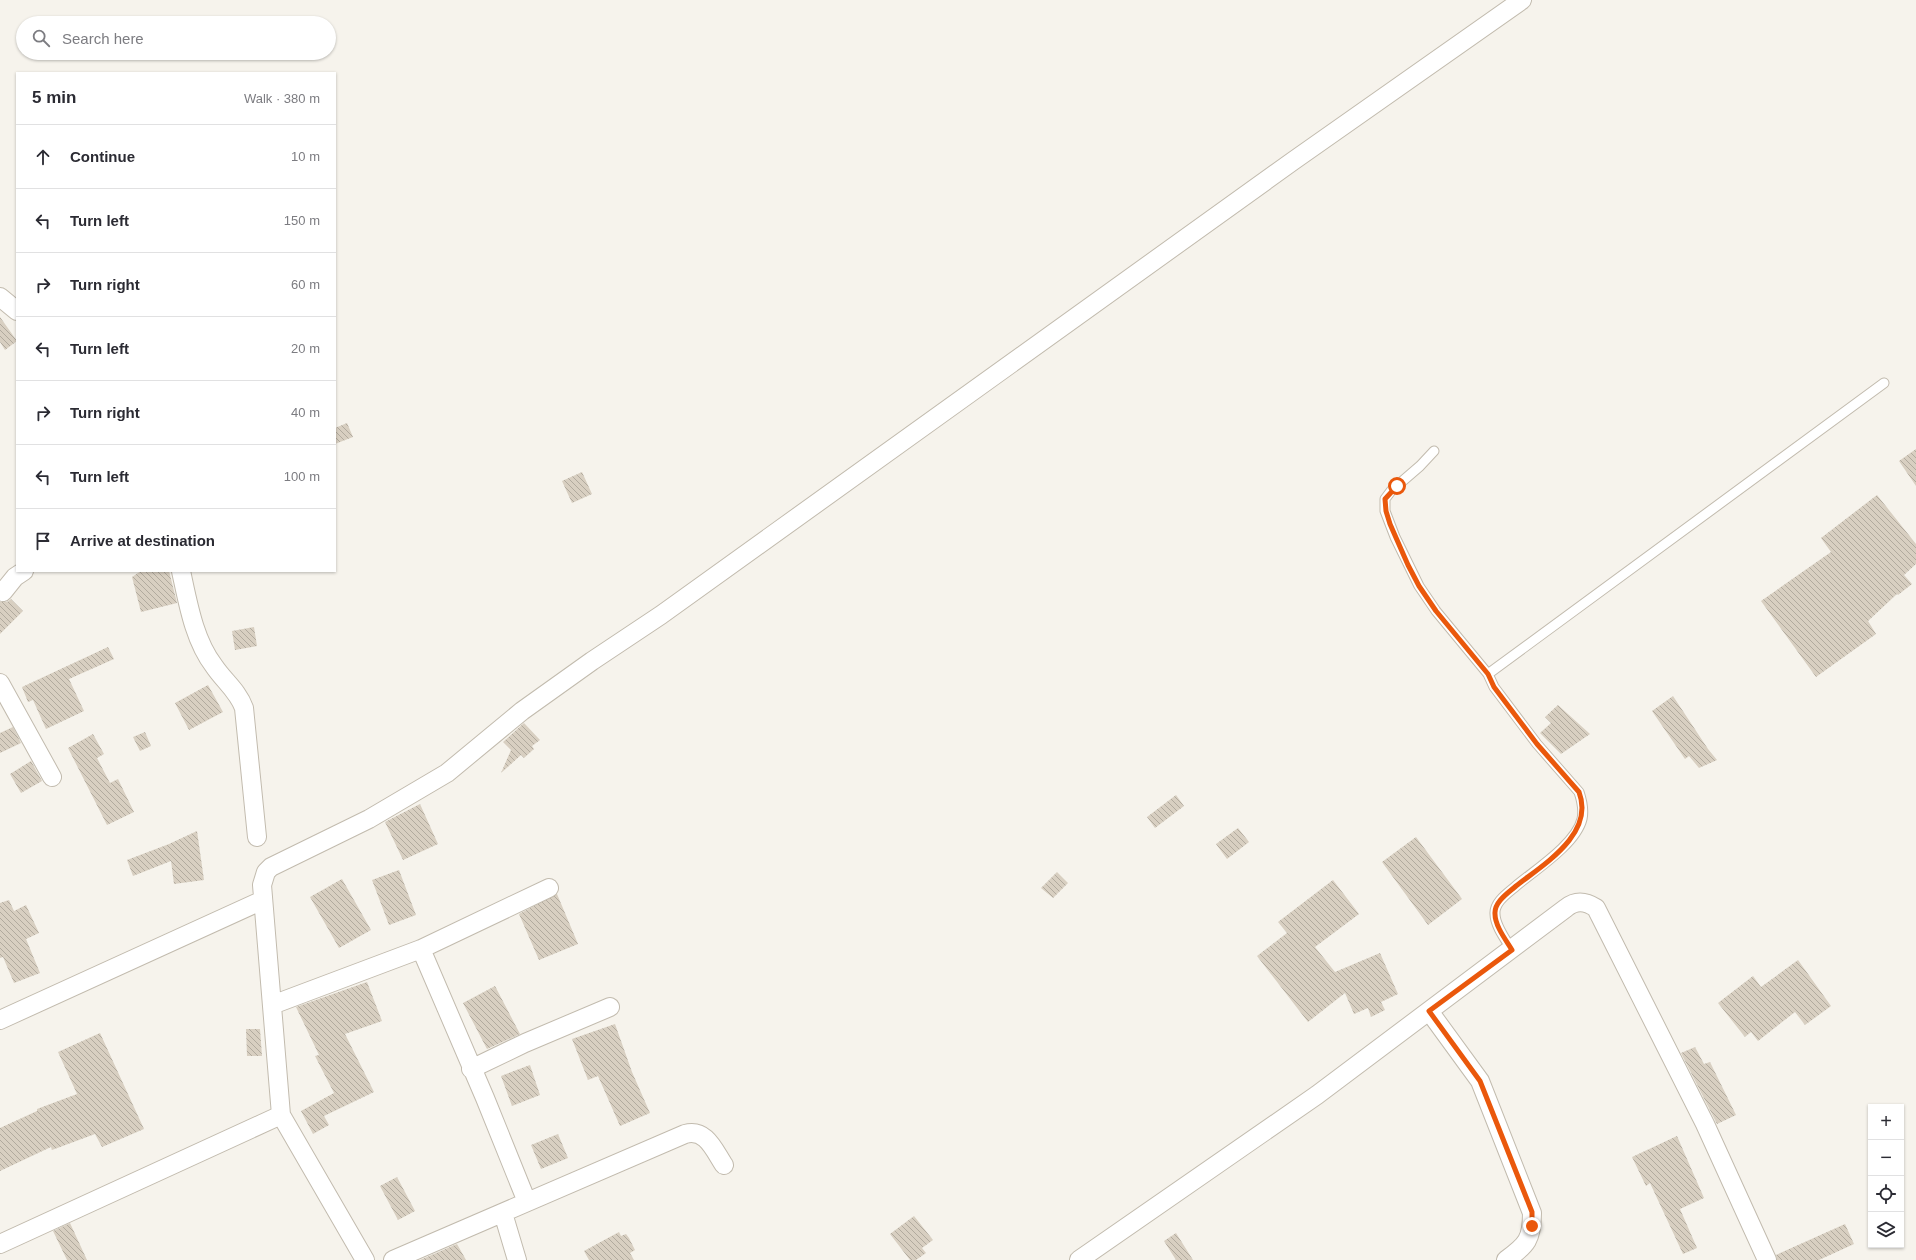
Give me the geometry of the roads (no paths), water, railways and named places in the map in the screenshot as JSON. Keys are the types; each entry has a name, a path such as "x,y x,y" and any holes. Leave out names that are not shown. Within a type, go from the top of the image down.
{"street":[{"path":"365,1260 281,1115 262,885 263,878 271,867 369,819 447,773 522,711 592,661 661,615 1293,161 1522,0"},
{"path":"0,298 16,310"},
{"path":"0,590 3,592 15,577 22,572"},
{"path":"181,572 197,633 205,651 214,666 237,694 244,708 257,837"},
{"path":"0,683 52,778"},
{"path":"272,1005 421,949 549,888"},
{"path":"0,1020 263,900"},
{"path":"1079,1260 1316,1095 1572,904 1584,902 1596,908 1704,1124 1767,1260"},
{"path":"421,949 471,1069 485,1098 527,1202"},
{"path":"471,1069 493,1060 525,1043 610,1007"},
{"path":"1429,1011 1480,1081 1532,1212 1531,1231 1523,1248 1506,1260"},
{"path":"0,1244 281,1115"},
{"path":"393,1260 689,1133 700,1134 706,1138 724,1165"},
{"path":"503,1213 516,1260"}],"lane":[{"path":"1488,674 1884,383"},
{"path":"1434,451 1420,466 1387,495 1385,504 1386,511 1401,551 1419,586 1436,611 1488,674 1494,687 1537,744 1579,792 1583,809 1580,824 1569,841 1504,895 1496,908 1494,914 1498,926 1512,950"}]}
